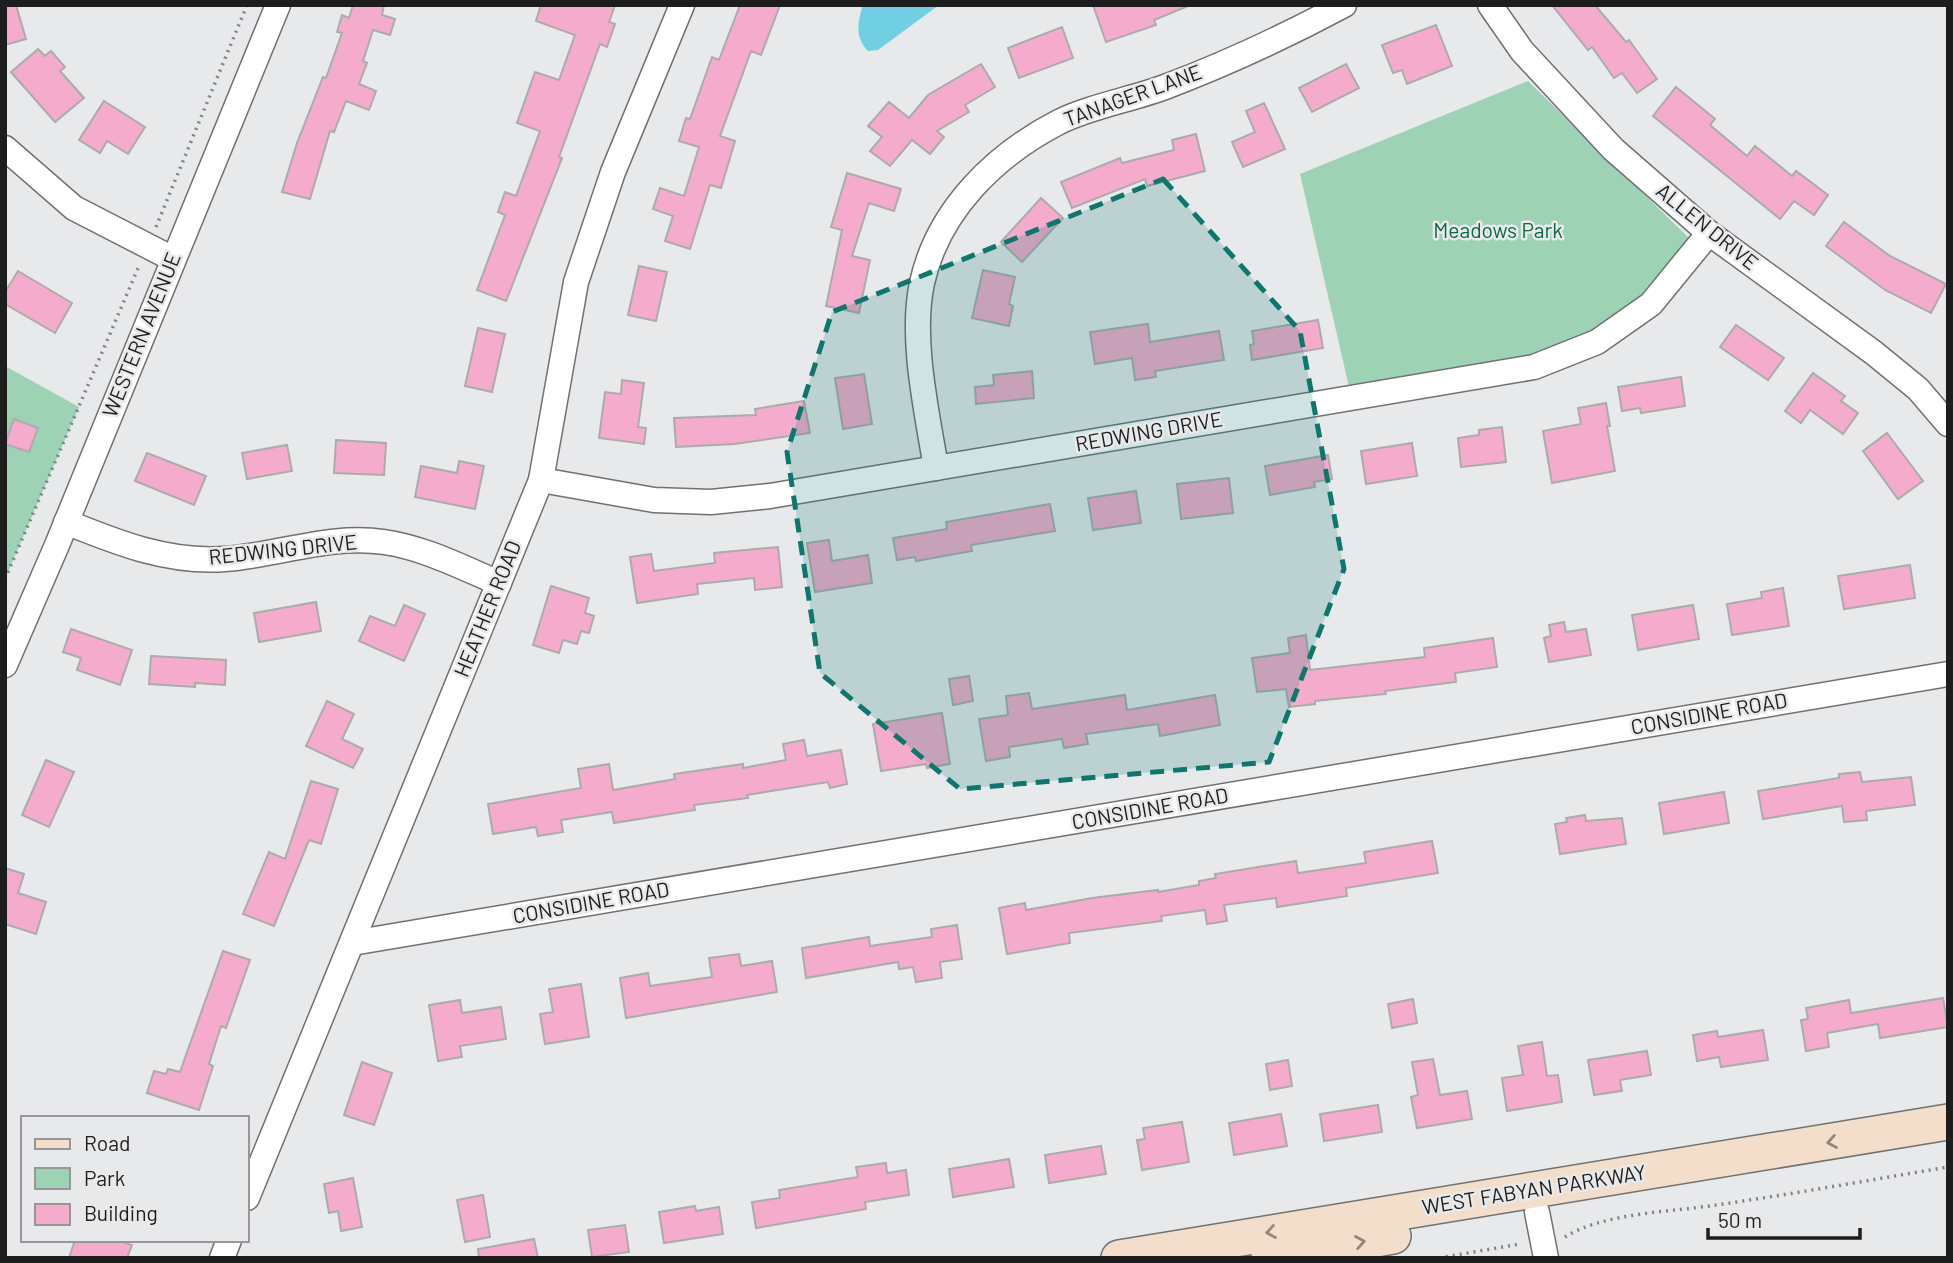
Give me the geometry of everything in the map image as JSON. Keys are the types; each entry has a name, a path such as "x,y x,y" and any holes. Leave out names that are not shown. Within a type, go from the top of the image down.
{"main road":[{"name":"WEST FABYAN PARKWAY","path":"1119,1258 1948,1122"},
{"name":"WEST FABYAN PARKWAY","path":"1269,1258 1542,1237 1948,1145"}],"street":[{"name":"WESTERN AVENUE","path":"5,665 278,5"},
{"name":"HEATHER ROAD","path":"248,1196 541,480 576,282 613,172 682,5"},
{"name":"TANAGER LANE","path":"936,468 923,391 918,319 922,282 934,249 951,216 973,186 1005,155 1060,121 1165,87 1293,33 1344,5"},
{"name":"ALLEN DRIVE","path":"1490,5 1522,51 1613,149 1709,233 1874,353 1918,389 1948,424"},
{"path":"5,148 74,208 173,259"},
{"name":"REDWING DRIVE","path":"541,480 654,500 711,502 770,496 1534,367 1597,342 1651,304 1709,233"},
{"name":"REDWING DRIVE","path":"66,522 130,547 175,558 224,559 318,543 382,542 423,550 499,583"},
{"name":"CONSIDINE ROAD","path":"352,943 1948,674"}],"path":[{"path":"5,579 148,246 247,5"},
{"path":"1439,1258 1542,1237 1562,1239 1582,1227 1616,1219 1948,1167"}],"highlighted area":[{"path":"1163,179 1300,331 1344,569 1269,762 960,789 820,673 787,452 832,312"}],"green space":[{"name":"Meadows Park","path":"1528,81 1691,240 1652,287 1597,328 1544,353 1349,387 1300,174"},
{"path":"5,366 79,407 5,579"}],"water":[{"path":"863,5 939,5 878,50 868,51 858,30"}],"building":[{"path":"5,5 16,5 26,39 5,45"},
{"path":"353,5 384,5 382,15 395,19 390,35 373,30 363,61 367,63 359,84 376,91 369,110 346,101 334,132 330,131 310,199 282,192 297,143 323,77 326,78 342,33 337,32 342,15 349,18"},
{"path":"541,5 615,5 609,22 615,24 607,47 600,44 559,157 562,158 506,301 477,290 505,215 498,212 505,192 516,196 540,131 517,123 535,72 559,80 575,35 536,21"},
{"path":"740,5 780,5 761,55 751,51 720,136 735,141 721,188 710,185 690,249 665,241 673,216 653,209 660,188 684,196 699,147 679,141 686,118 690,119 712,57 719,60"},
{"path":"1093,5 1188,6 1154,20 1156,25 1106,42"},
{"path":"1552,5 1595,5 1626,42 1629,40 1657,79 1637,93 1622,73 1614,78 1592,47 1588,50"},
{"path":"1436,25 1452,66 1407,84 1402,70 1393,73 1382,45"},
{"path":"1062,27 1073,58 1019,78 1008,48"},
{"path":"38,49 45,56 51,51 65,67 60,71 84,98 55,122 11,72"},
{"path":"981,64 995,87 965,105 969,112 937,131 944,137 930,154 912,140 890,166 870,151 882,137 868,126 889,102 909,118 928,95"},
{"path":"1346,64 1359,88 1312,112 1299,88"},
{"path":"1676,87 1715,119 1710,125 1747,156 1755,146 1792,176 1796,171 1828,195 1814,215 1794,201 1780,219 1653,116"},
{"path":"104,101 145,127 128,154 107,141 100,153 79,140"},
{"path":"1264,103 1285,149 1243,167 1232,142 1255,132 1246,111"},
{"path":"1196,134 1205,171 1147,186 1145,179 1072,208 1061,182 1120,158 1122,163 1174,150 1172,140"},
{"path":"847,173 901,189 894,211 869,203 852,256 870,260 859,313 826,306 842,230 831,227"},
{"path":"1041,198 1063,218 1022,262 1001,242"},
{"path":"1844,222 1890,256 1946,284 1931,313 1885,290 1826,246"},
{"path":"639,266 667,272 656,321 628,315"},
{"path":"983,270 1015,277 1009,304 1013,306 1009,326 972,318"},
{"path":"18,271 72,303 55,333 5,304 5,292"},
{"path":"1318,320 1323,348 1252,360 1252,331"},
{"path":"1148,324 1150,342 1219,331 1224,360 1155,371 1156,377 1135,380 1132,358 1095,364 1090,332"},
{"path":"1736,325 1784,358 1768,380 1720,347"},
{"path":"478,328 505,334 492,392 465,386"},
{"path":"1032,371 1034,398 976,404 975,387 994,385 993,375"},
{"path":"1813,373 1845,396 1841,401 1858,413 1843,434 1810,410 1801,423 1785,411"},
{"path":"864,374 872,424 843,429 835,378"},
{"path":"1681,377 1685,406 1641,413 1640,408 1622,411 1618,387"},
{"path":"622,380 644,383 638,427 646,428 644,444 599,438 605,392 621,394"},
{"path":"804,401 810,433 735,444 676,447 674,418 756,415 755,409"},
{"path":"1606,403 1615,471 1552,483 1543,431 1581,424 1578,408"},
{"path":"14,419 38,428 29,452 5,444"},
{"path":"1502,427 1506,462 1461,467 1458,438 1479,435 1479,430"},
{"path":"1887,433 1923,481 1898,499 1863,451"},
{"path":"336,440 386,443 384,475 334,473"},
{"path":"1412,443 1417,476 1366,484 1361,451"},
{"path":"287,445 292,471 247,479 242,453"},
{"path":"147,453 206,476 194,505 135,481"},
{"path":"1328,455 1332,479 1314,482 1315,487 1270,495 1265,466"},
{"path":"459,461 484,466 475,509 415,497 421,466 457,473"},
{"path":"1229,478 1233,513 1181,519 1177,484"},
{"path":"1136,491 1141,523 1093,530 1088,498"},
{"path":"1050,504 1055,531 971,545 972,551 916,561 915,557 897,560 893,538 947,529 946,522"},
{"path":"829,540 832,561 868,555 872,583 815,592 807,543"},
{"path":"778,547 782,587 755,590 754,578 697,584 698,594 637,603 630,557 651,554 654,571 715,563 714,553"},
{"path":"1910,565 1915,598 1844,609 1838,576"},
{"path":"551,586 589,598 585,613 594,616 589,633 581,631 577,644 563,640 559,653 533,645"},
{"path":"1783,588 1789,626 1732,635 1727,604 1762,598 1761,592"},
{"path":"316,602 321,631 259,642 254,613"},
{"path":"404,605 425,614 404,661 359,641 370,616 395,626"},
{"path":"1693,605 1699,639 1638,650 1632,615"},
{"path":"1564,622 1566,632 1586,629 1591,655 1549,662 1544,638 1551,636 1549,625"},
{"path":"71,629 132,650 120,685 77,670 81,658 63,652"},
{"path":"1306,635 1310,670 1425,657 1424,648 1493,638 1497,667 1455,673 1456,682 1289,707 1286,689 1257,692 1252,658 1290,653 1288,638"},
{"path":"151,656 226,660 225,685 195,683 195,687 149,684"},
{"path":"969,676 973,701 953,705 949,679"},
{"path":"1029,693 1032,709 1125,695 1127,710 1215,695 1220,725 1160,736 1158,724 1086,734 1088,744 1064,748 1062,739 1009,747 1010,757 986,761 979,719 1008,715 1006,696"},
{"path":"327,701 354,714 342,739 363,749 353,768 306,746"},
{"path":"942,713 950,764 927,768 926,764 881,771 873,724"},
{"path":"804,740 807,756 841,750 847,784 830,788 828,782 747,795 748,798 694,805 695,810 614,823 612,812 561,820 563,832 538,836 536,827 493,834 488,804 581,788 578,769 609,764 613,790 675,779 674,774 743,764 743,768 786,760 783,744"},
{"path":"46,760 74,772 49,827 22,815"},
{"path":"1860,772 1862,782 1911,777 1915,805 1866,811 1867,820 1844,822 1842,806 1763,819 1758,791"},
{"path":"311,781 338,789 321,844 309,840 274,926 243,914 269,852 285,859"},
{"path":"1724,792 1729,823 1664,834 1659,803"},
{"path":"1585,815 1586,821 1622,818 1626,844 1560,854 1555,824 1567,822 1566,818"},
{"path":"1432,841 1438,873 1346,888 1347,896 1277,907 1276,898 1224,905 1227,921 1207,924 1205,910 1161,916 1162,921 1069,933 1070,943 1007,954 999,908 1025,903 1026,910 1092,898 1158,892 1199,885 1199,881 1216,878 1215,874 1296,861 1298,873 1366,863 1364,852"},
{"path":"5,868 24,874 18,893 46,902 36,934 5,924"},
{"path":"957,925 962,959 940,962 942,978 916,982 913,967 899,969 898,962 806,978 802,948 869,937 870,946 932,937 931,929"},
{"path":"223,951 250,960 226,1028 221,1026 209,1064 213,1066 199,1110 147,1093 154,1071 166,1074 168,1069 180,1072"},
{"path":"739,954 741,966 772,961 777,992 626,1018 620,978 648,973 650,986 712,977 709,958"},
{"path":"581,984 589,1037 545,1044 540,1014 553,1012 549,989"},
{"path":"1943,998 1948,1027 1880,1038 1878,1024 1827,1033 1829,1047 1806,1051 1801,1020 1808,1019 1806,1008 1849,1000 1851,1013"},
{"path":"1413,999 1417,1023 1392,1028 1388,1004"},
{"path":"460,1000 462,1013 501,1007 506,1039 460,1046 462,1057 438,1061 429,1005"},
{"path":"1763,1030 1768,1060 1721,1067 1719,1057 1697,1061 1693,1035 1717,1031 1718,1037"},
{"path":"1542,1042 1547,1076 1558,1075 1562,1102 1507,1111 1502,1078 1523,1075 1518,1046"},
{"path":"1647,1051 1651,1075 1620,1080 1622,1091 1594,1095 1588,1060"},
{"path":"1433,1059 1440,1095 1467,1091 1472,1119 1417,1128 1411,1097 1418,1095 1412,1062"},
{"path":"1288,1060 1292,1086 1270,1090 1266,1064"},
{"path":"362,1062 392,1073 374,1125 344,1115"},
{"path":"1378,1105 1382,1132 1324,1141 1320,1114"},
{"path":"1281,1114 1287,1146 1234,1155 1229,1123"},
{"path":"1182,1122 1189,1162 1142,1170 1137,1140 1145,1139 1143,1128"},
{"path":"1101,1146 1106,1174 1049,1183 1045,1155"},
{"path":"1009,1159 1014,1187 953,1197 949,1169"},
{"path":"886,1163 887,1173 906,1170 909,1195 865,1202 866,1209 756,1228 752,1202 780,1198 779,1190 858,1177 856,1167"},
{"path":"353,1178 362,1227 341,1231 338,1211 329,1213 324,1184"},
{"path":"483,1195 490,1237 465,1242 457,1200"},
{"path":"695,1206 696,1211 719,1207 723,1234 664,1243 659,1212"},
{"path":"625,1225 629,1252 592,1257 588,1230"},
{"path":"534,1239 538,1258 479,1258 478,1249"},
{"path":"74,1242 123,1242 132,1245 127,1258 69,1258"}]}
